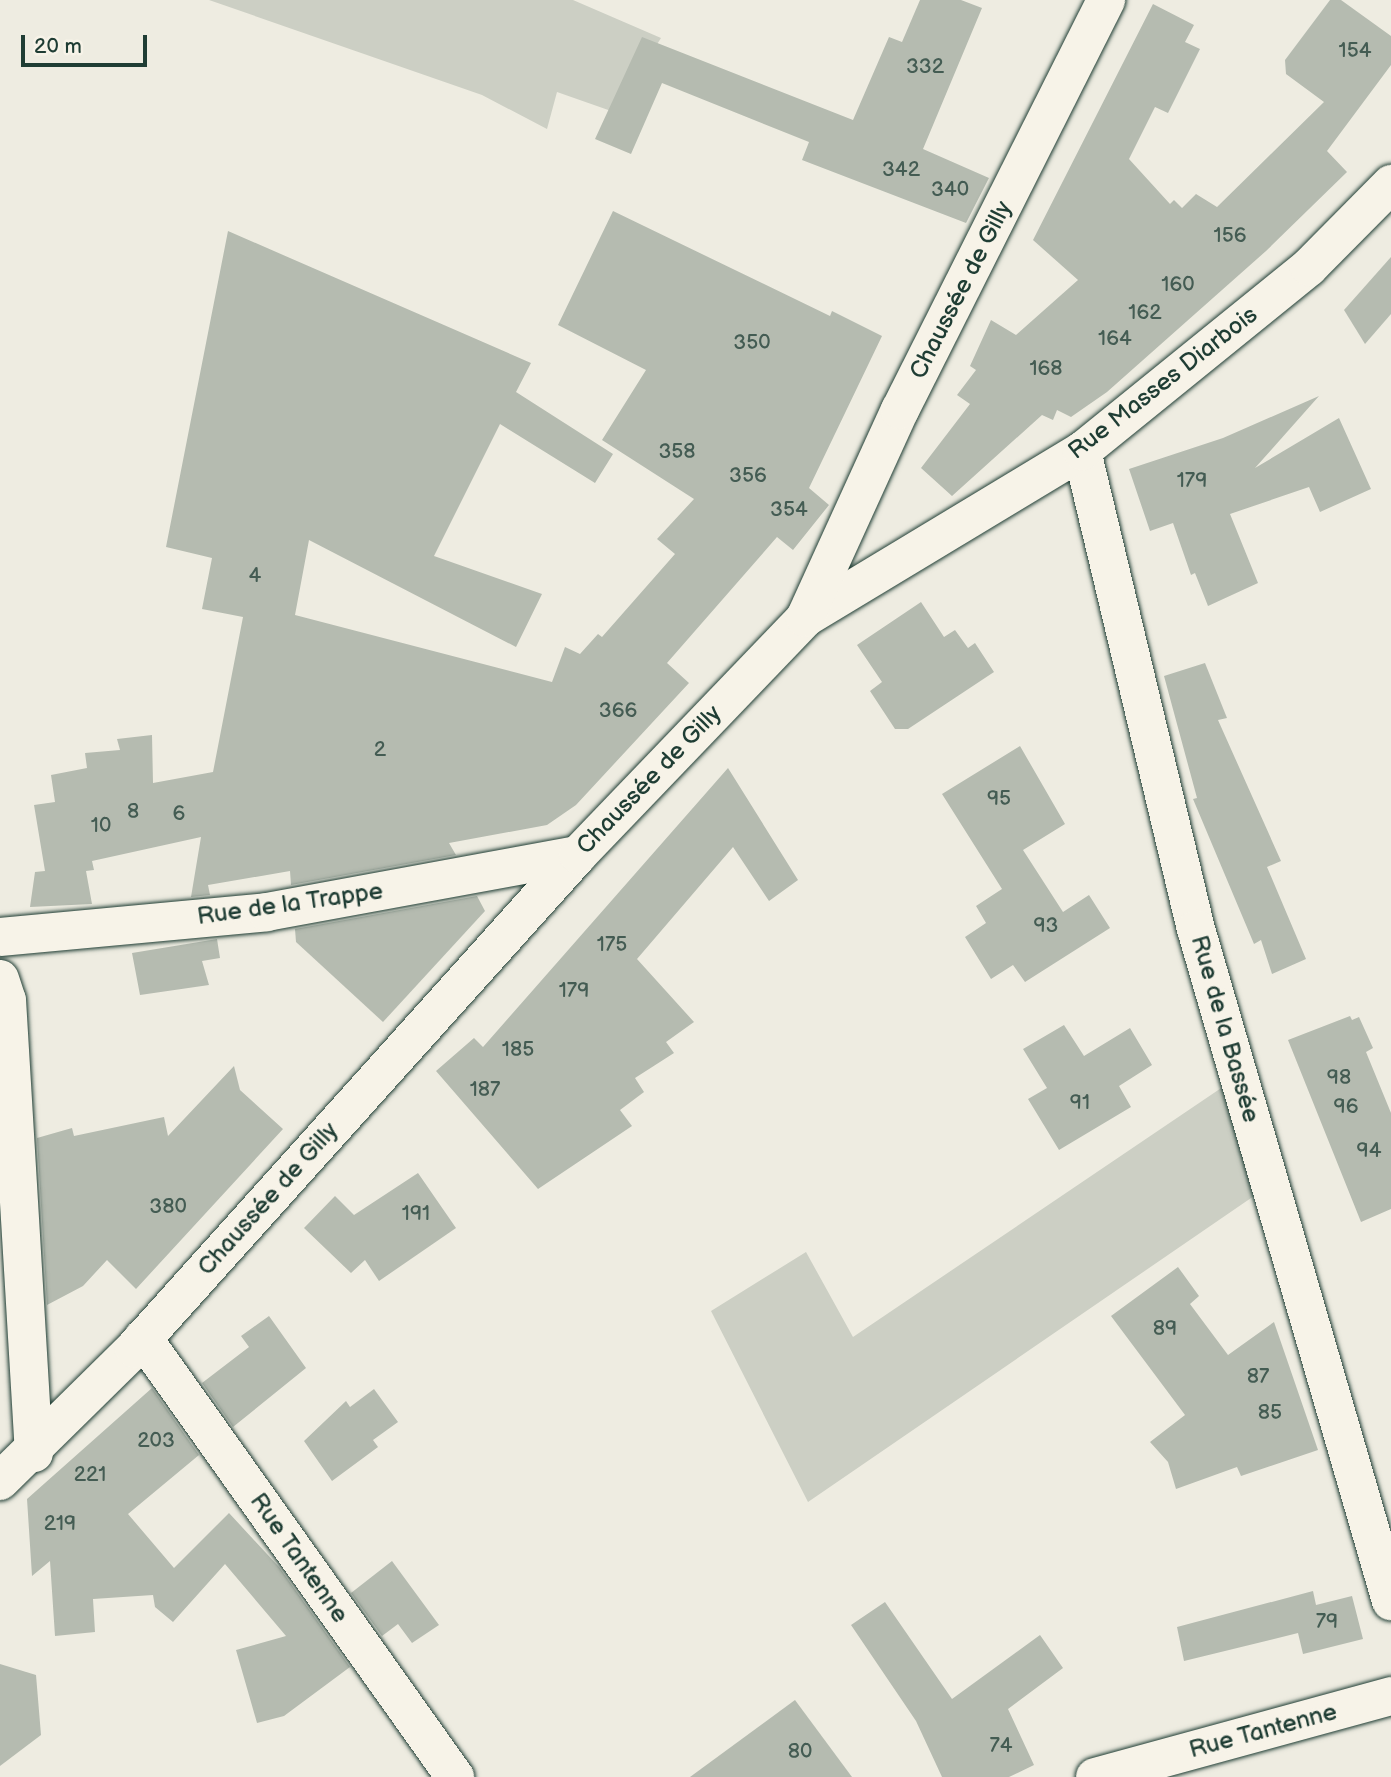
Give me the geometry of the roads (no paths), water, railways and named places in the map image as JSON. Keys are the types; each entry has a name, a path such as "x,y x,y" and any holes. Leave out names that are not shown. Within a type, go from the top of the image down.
{"street":[{"name":"Chaussée de Gilly","path":"0,1481 34,1453 143,1338 578,855 806,618 900,410 1106,0"},
{"name":"Rue Masses Diarbois","path":"806,618 1082,451 1309,267 1391,184"},
{"name":"Rue de la Bassée","path":"1082,451 1196,929 1391,1601"},
{"name":"Rue de la Trappe","path":"0,937 267,912 578,855"},
{"path":"0,979 7,999 34,1453"},
{"name":"Rue Tantenne","path":"143,1338 456,1777"},
{"name":"Rue Tantenne","path":"1095,1777 1391,1696"}]}
